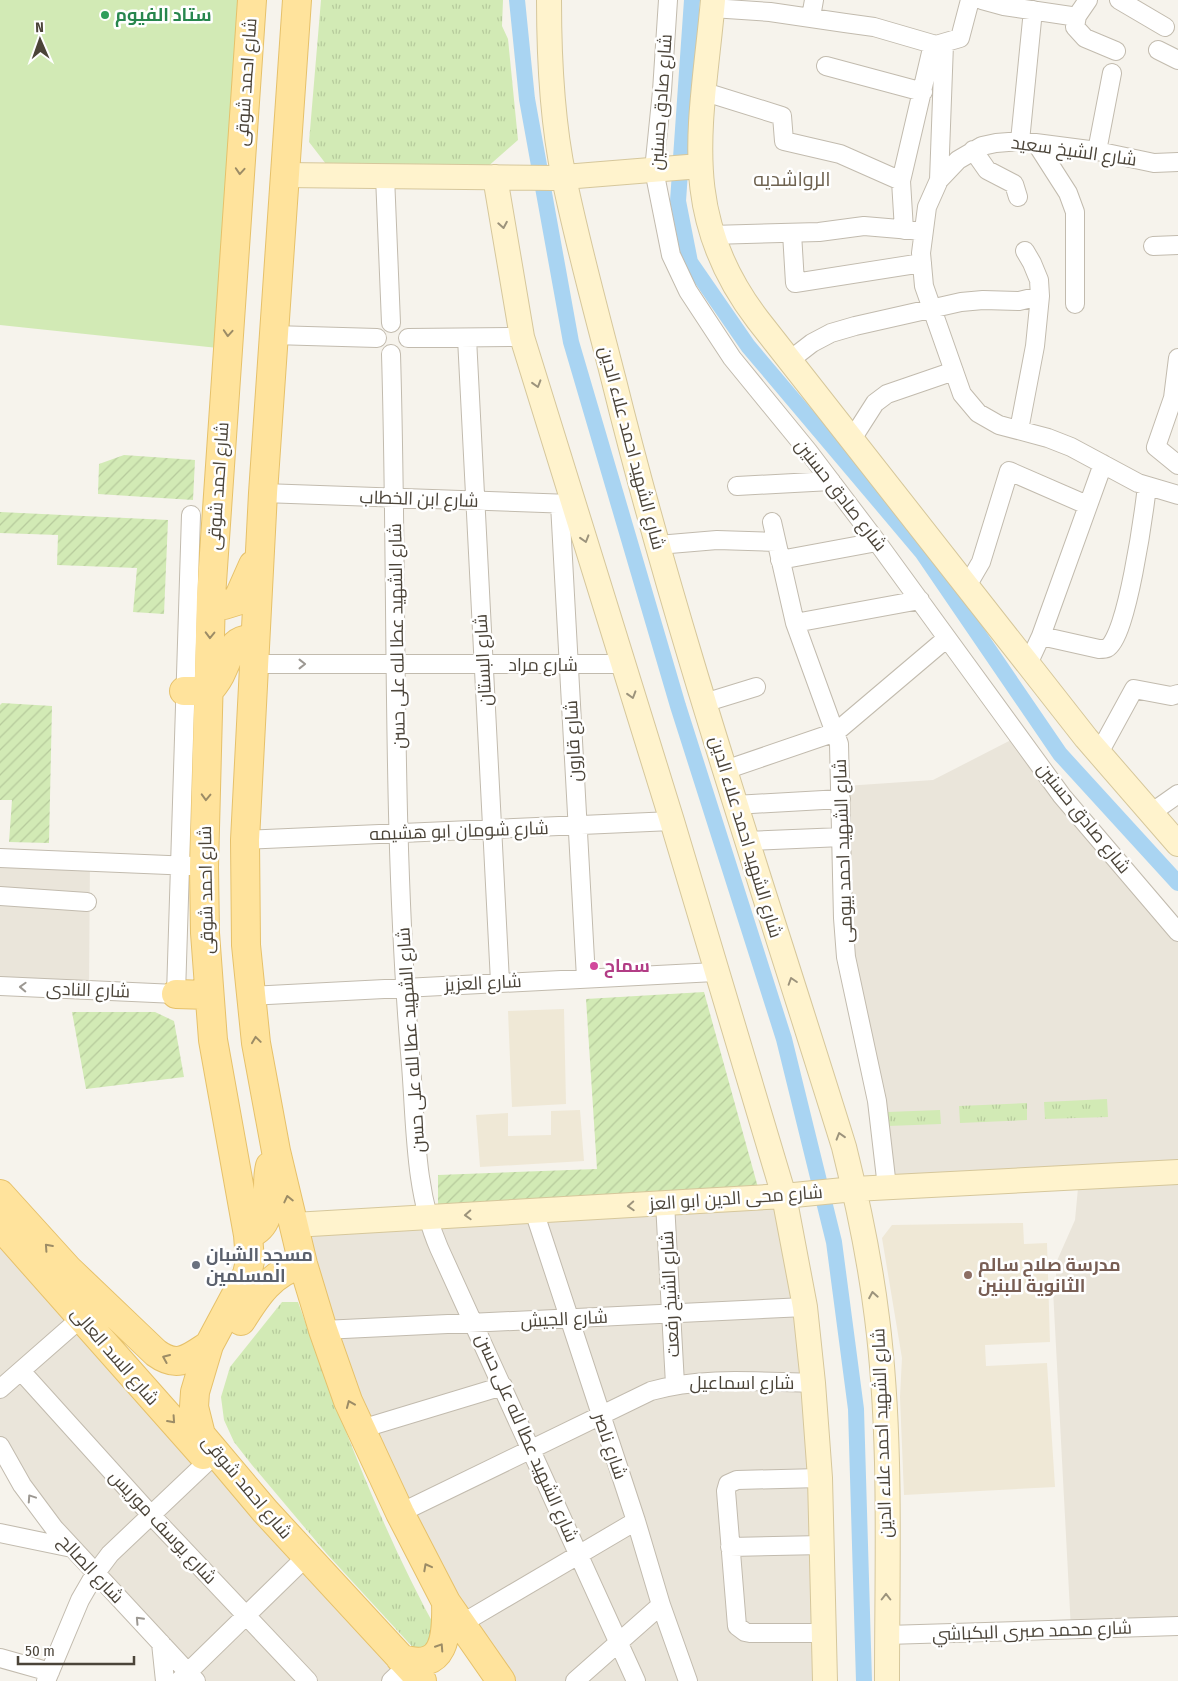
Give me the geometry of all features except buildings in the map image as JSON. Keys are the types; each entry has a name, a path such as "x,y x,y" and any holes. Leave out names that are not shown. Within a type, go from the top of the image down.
{"main road":[{"name":"شارع احمد شوقى","path":"252,0 211,597 196,691 192,866 220,1082 248,1235 250,1261 247,1274 209,1345 195,1392 196,1421 201,1435 236,1477 307,1556 405,1671"},
{"path":"297,0 263,493 245,840 246,928 250,996 262,1078 276,1151 303,1264 323,1330 361,1429 400,1513 446,1602 500,1681"},
{"path":"211,597 224,605 237,601 260,549"},
{"path":"196,691 222,673 233,645 243,639 254,652"},
{"path":"176,994 209,995"},
{"path":"248,1235 262,1227 269,1213 268,1178 276,1151"},
{"name":"شارع السد العالى","path":"0,1194 59,1275 81,1318 208,1461 221,1471 236,1477"},
{"name":"شارع السد العالى","path":"1,1230 165,1359 176,1362 186,1360 209,1345"},
{"path":"236,1477 207,1415 205,1404 209,1383 235,1329 263,1288 285,1270 303,1264"},
{"path":"405,1671 412,1662 428,1659 440,1649 446,1635 446,1602"},
{"path":"485,1681 500,1681"}],"street":[{"name":"شارع الشهيد احمد علاء الدين","path":"549,0 549,38 558,177 658,545 704,703 828,1095 845,1190 877,1318 885,1439 887,1681"},
{"name":"شارع صادق حسنين","path":"668,0 662,91 660,169 672,255 688,291 732,358 831,481 877,542 1062,796 1178,932"},
{"path":"811,17 814,0"},
{"path":"970,0 960,38 938,44 874,27 712,4 705,92 695,166 711,236 731,282 790,360 1099,753 1178,844"},
{"path":"982,0 1078,16"},
{"path":"1088,0 1078,16 1075,27 1080,35 1116,50"},
{"path":"1119,0 1165,27"},
{"path":"1033,10 1028,142 1068,193 1075,212 1075,304"},
{"path":"904,230 901,180 923,92 938,44"},
{"path":"938,44 939,180"},
{"path":"1158,50 1178,60"},
{"path":"826,66 923,92"},
{"path":"1097,151 1112,73"},
{"path":"705,92 782,116 784,141 840,154 901,180"},
{"name":"شارع الشيخ سعيد","path":"1178,162 1154,163 1097,151 1028,142 996,143 974,150 958,160 939,180 928,207 923,231 922,262 924,286 962,394 978,413 999,425 1071,447 1148,486 1178,494"},
{"path":"974,150 987,170 1014,184 1018,196"},
{"path":"284,175 558,177 695,166"},
{"path":"385,176 391,323"},
{"path":"500,177 522,337 567,504 623,664 672,821 715,972 794,1196 813,1383 820,1478 826,1681"},
{"path":"711,236 792,233 864,226 923,231"},
{"path":"792,233 795,283 922,262"},
{"path":"1153,246 1178,245"},
{"path":"1019,430 1035,346 1040,296 1038,280 1032,263 1025,252"},
{"path":"790,360 812,343 831,334 932,307 983,300 1019,301 1040,296"},
{"path":"391,323 405,329 408,338 405,348 391,354 382,351 377,338 380,329 391,323"},
{"path":"273,335 377,338"},
{"path":"408,338 522,337"},
{"name":"شارع البستان","path":"467,338 500,982"},
{"name":"شارع الشهيد عطا لله على حسن","path":"391,354 395,498 396,664 405,988 422,1193 427,1217 636,1681"},
{"path":"1178,358 1173,398 1156,447 1178,465"},
{"path":"852,439 875,403 887,394 954,371"},
{"path":"1028,664 1041,636 1103,464"},
{"path":"967,586 981,562 1008,471 1087,505"},
{"path":"737,486 831,481"},
{"path":"1041,636 1099,649 1107,648 1112,643 1125,610 1133,578 1148,486"},
{"name":"شارع ابن الخطاب","path":"263,493 567,504"},
{"name":"شارع قارون","path":"567,504 568,665 586,978"},
{"path":"191,515 196,691"},
{"name":"شارع الشهيد احمد بيومى","path":"772,522 795,623 836,732 841,757 843,918 846,957 876,1101 887,1188"},
{"path":"658,545 716,540 776,542"},
{"path":"780,560 877,542"},
{"path":"795,623 920,600"},
{"path":"725,770 836,732 947,638"},
{"name":"شارع مراد","path":"254,652 396,664 623,664"},
{"path":"704,703 756,687"},
{"path":"1099,753 1134,689 1171,696 1178,694"},
{"path":"1151,813 1178,794"},
{"path":"736,805 841,799"},
{"name":"شارع شومان ابو هشيمه","path":"245,840 672,821"},
{"path":"747,840 842,837"},
{"path":"0,858 192,866 176,994"},
{"path":"0,896 87,902"},
{"name":"شارع العزيز","path":"250,996 715,972"},
{"name":"شارع النادى","path":"0,986 176,994"},
{"name":"شارع محى الدين ابو العز","path":"294,1225 794,1196 845,1190 1178,1172"},
{"name":"شارع الشيخ رفعت","path":"665,1204 675,1384"},
{"name":"شارع ناصر","path":"534,1211 636,1521 661,1605 688,1681"},
{"name":"شارع الجيش","path":"323,1330 805,1307"},
{"path":"0,1389 81,1318"},
{"name":"شارع يوسف موريس","path":"21,1370 151,1515 308,1681"},
{"name":"شارع اسماعيل","path":"400,1513 651,1391 675,1384 698,1381 813,1383"},
{"path":"361,1429 503,1386"},
{"name":"شارع الصالح","path":"0,1446 37,1507 95,1574 161,1643 188,1678"},
{"path":"0,1658 48,1676 80,1600 95,1574 110,1554 208,1461"},
{"path":"820,1478 732,1481 726,1491 735,1621 740,1630 750,1633 824,1633"},
{"path":"461,1624 636,1521"},
{"path":"0,1533 72,1548"},
{"path":"730,1547 822,1545"},
{"path":"188,1678 246,1616 307,1556"},
{"path":"575,1681 661,1605"},
{"name":"شارع محمد صبرى البكباشي","path":"887,1635 1178,1626"},
{"path":"161,1643 165,1681"}],"shaded area":[{"path":"1011,740 1178,934 1178,1625 1071,1630 1053,1290 1056,1282 1056,1263 1075,1220 1078,1188 891,1199 849,951 845,786 933,780"},
{"path":"0,855 90,859 89,986 0,982"},
{"path":"564,1009 566,1104 512,1107 508,1011"},
{"path":"580,1110 584,1161 480,1167 476,1115 508,1113 508,1136 551,1135 551,1111"},
{"path":"784,1197 805,1307 823,1681 504,1681 362,1428 295,1226"},
{"path":"1023,1223 1024,1244 1047,1243 1050,1342 985,1345 986,1366 1047,1363 1055,1487 904,1495 900,1397 902,1358 882,1238 892,1225"},
{"path":"0,1224 425,1681 197,1681 95,1573 0,1444"}],"green space":[{"path":"0,0 243,0 218,348 0,325"},
{"path":"321,0 503,0 502,26 508,39 518,140 485,169 326,164 309,142"},
{"path":"124,455 195,460 193,500 98,494 99,464"},
{"path":"0,512 168,520 164,614 133,612 137,568 57,565 58,535 0,533"},
{"path":"2,703 52,706 49,843 9,842 12,800 0,800 0,705"},
{"path":"704,992 759,1191 438,1205 438,1175 597,1169 586,999"},
{"path":"72,1012 155,1012 174,1021 184,1077 86,1089"},
{"path":"1107,1099 1108,1117 1045,1119 1044,1102"},
{"path":"1027,1103 1027,1120 960,1123 959,1106"},
{"path":"940,1110 941,1124 888,1126 887,1112"},
{"path":"282,1302 298,1302 362,1472 399,1555 440,1636 419,1654 327,1554 252,1465 234,1442 224,1420 221,1397 230,1367"}],"waterway":[{"path":"517,0 527,99 571,342 678,706 784,1039 834,1242 856,1409 864,1681"},
{"path":"692,0 678,201 690,262 748,346 922,552 1060,754 1178,883"}],"place":[{"name":"ستاد الفيوم","path":"105,15"},
{"name":"سماح","path":"594,966"},
{"name":"مسجد الشبان المسلمين","path":"196,1265"},
{"name":"مدرسة صلاح سالم الثانوية للبنين","path":"968,1275"}],"district":[{"name":"الرواشديه","path":"792,179"}]}
